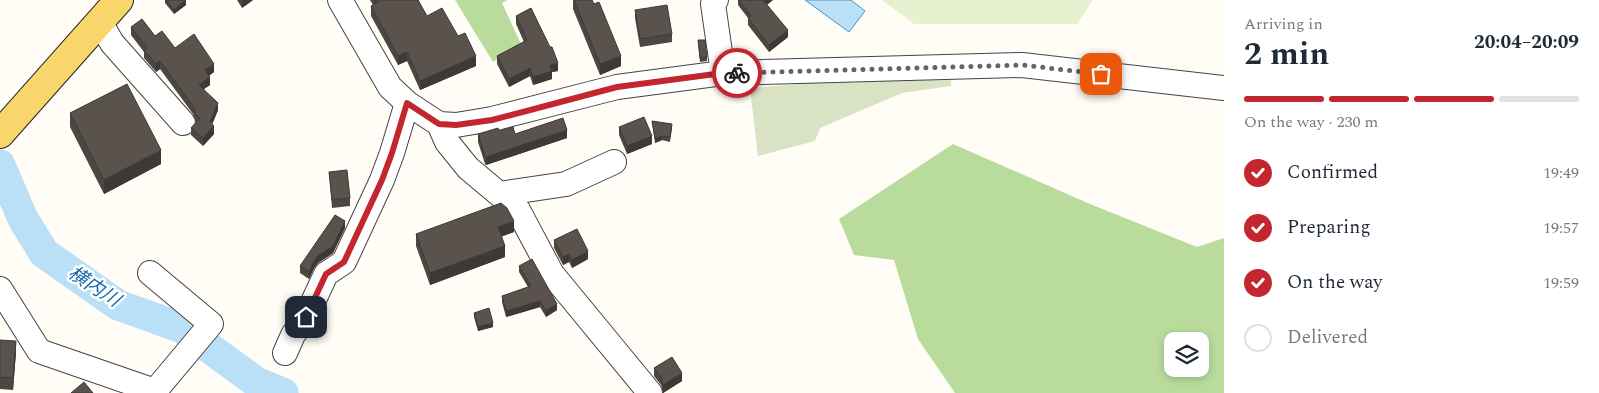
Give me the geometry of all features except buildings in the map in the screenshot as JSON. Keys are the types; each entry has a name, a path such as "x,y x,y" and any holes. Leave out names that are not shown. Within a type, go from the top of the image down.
{"main road":[{"path":"0,134 120,0"}],"street":[{"path":"340,0 390,87 407,103 439,124 456,125 492,120 617,87 723,73 1022,65 1224,88"},
{"path":"716,0 713,4 723,73"},
{"path":"100,22 112,43 183,123"},
{"path":"285,353 293,335 306,317 326,274 344,262 382,180 407,103"},
{"path":"439,124 447,142 468,168 518,210 552,274 650,393"},
{"path":"499,194 566,184 614,162"},
{"path":"0,289 39,351 156,391 211,324 150,273"}],"green space":[{"path":"455,0 507,0 502,3 521,44 493,62"},
{"path":"882,0 1093,0 1077,24 914,24"},
{"path":"951,72 951,86 902,93 820,128 815,141 758,156 750,88"},
{"path":"953,144 1090,204 1197,247 1224,238 1224,393 955,393 918,339 894,260 854,255 839,219"}],"water":[{"path":"805,0 851,0 865,11 849,32"}],"waterway":[{"name":"横内川","path":"0,165 23,219 44,253 118,305 182,328 256,382 283,393"}],"way so far":[{"path":"737,73 1022,65 1101,74"}],"route":[{"path":"306,317 326,274 344,262 382,180 407,103 439,124 456,125 492,120 617,87 723,73 737,73"}]}
